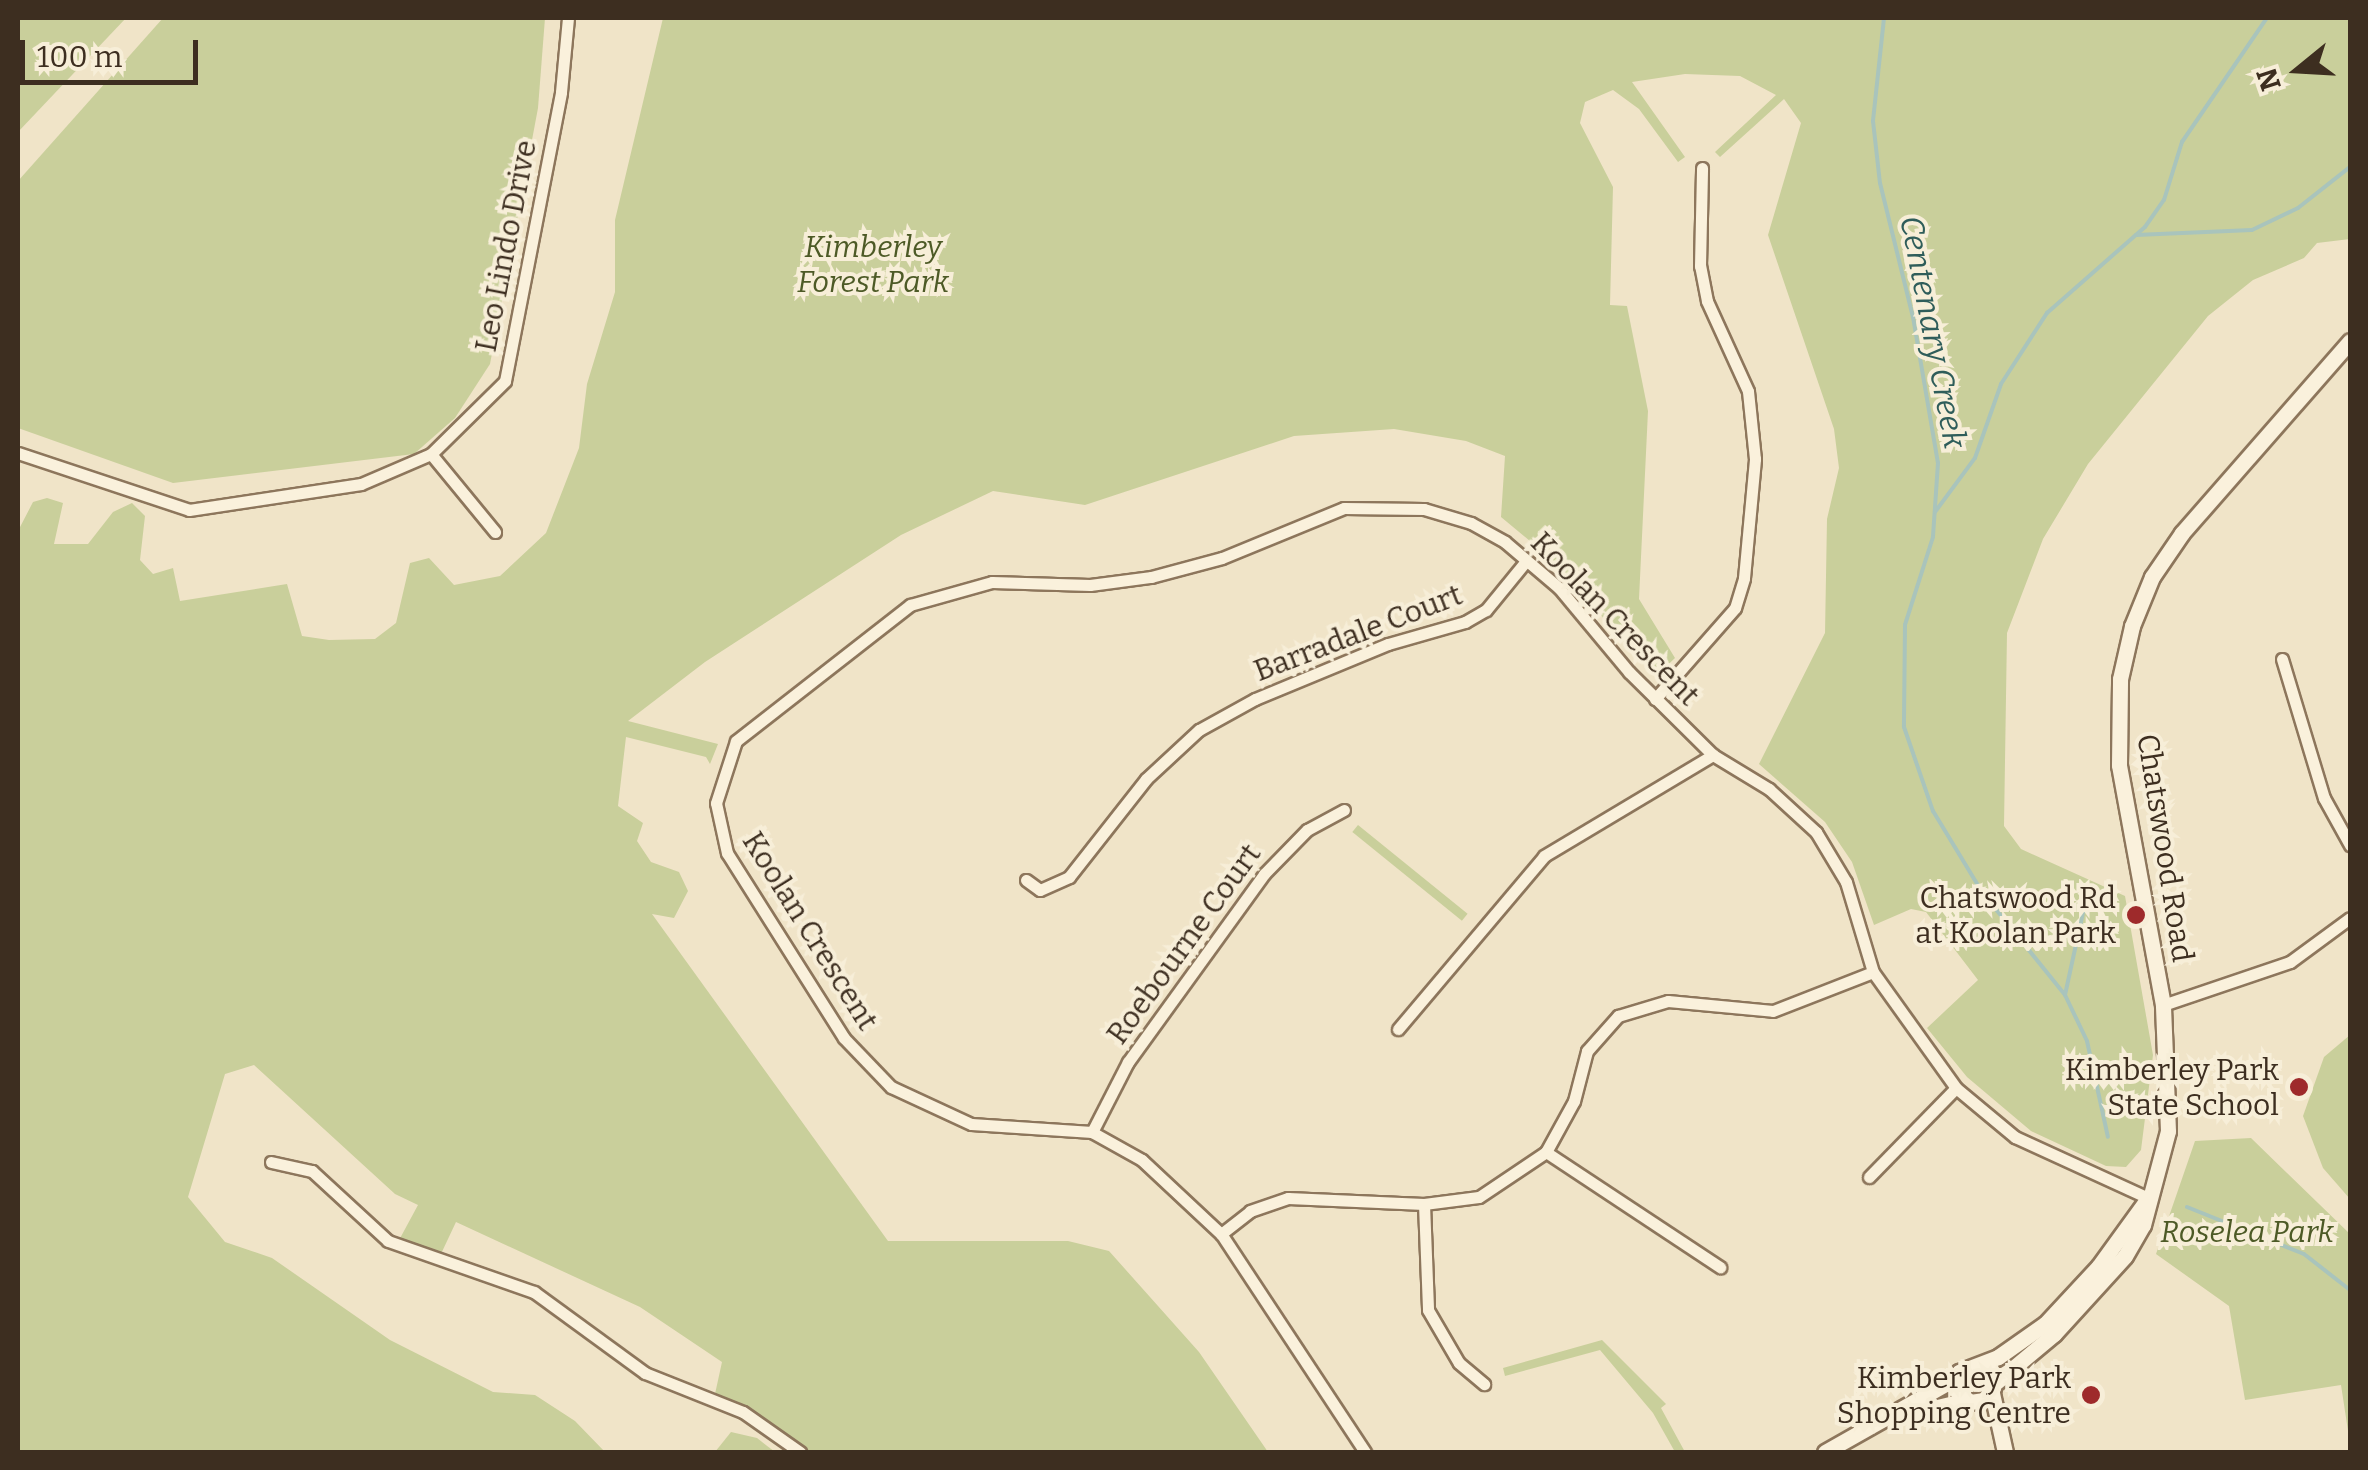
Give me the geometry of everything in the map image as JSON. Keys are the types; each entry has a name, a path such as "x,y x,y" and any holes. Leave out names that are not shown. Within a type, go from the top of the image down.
{"street":[{"name":"Leo Lindo Drive","path":"18,452 189,510 361,484 431,454 505,381 562,92 568,18"},
{"path":"1654,698 1734,608 1748,538 1754,424 1737,360 1707,301 1700,266 1702,168"},
{"name":"Chatswood Road","path":"1970,1401 1993,1388 2102,1275 2148,1198 2172,1098 2163,1005 2119,765 2117,709 2132,626 2152,577 2182,532 2350,341"},
{"path":"431,454 494,532"},
{"name":"Koolan Crescent","path":"1365,1452 1221,1234 1142,1160 1092,1132 970,1124 916,1103 866,1066 728,853 716,803 736,741 869,631 910,604 954,589 992,582 1090,585 1151,578 1222,558 1344,508 1404,507 1447,515 1493,534 1559,588 1654,698 1713,755 1769,789 1816,832 1846,882 1872,972 1956,1088 2015,1138 2148,1198"},
{"name":"Barradale Court","path":"1026,880 1040,890 1070,878 1146,778 1199,730 1388,644 1465,622 1486,610 1526,560"},
{"path":"2282,658 2324,798 2350,844"},
{"path":"1398,1029 1544,856 1713,755"},
{"name":"Roebourne Court","path":"1092,1132 1128,1062 1264,874 1307,830 1344,810"},
{"path":"2163,1005 2290,962 2350,918"},
{"path":"1221,1234 1250,1211 1288,1198 1424,1204 1500,1188 1546,1152 1574,1101 1587,1051 1598,1033 1633,1008 1668,1001 1773,1011 1872,972"},
{"path":"1869,1177 1956,1088"},
{"path":"1546,1152 1720,1267"},
{"path":"271,1162 312,1171 388,1241 550,1300 645,1373 763,1423 800,1452"},
{"path":"1424,1204 1428,1310 1459,1363 1484,1384"},
{"name":"Chatswood Road","path":"1956,1378 1969,1365 1981,1365 2038,1330 2102,1275"},
{"path":"1981,1365 1993,1388 2004,1448"},
{"path":"1826,1452 1898,1417 1956,1378 2004,1448"},
{"path":"1898,1417 1970,1401"}],"green space":[{"path":"18,18 126,18 18,132"},
{"path":"163,18 545,18 538,108 490,364 455,418 414,454 173,483 18,428 18,181"},
{"name":"Kimberley Forest Park","path":"663,18 2350,18 2350,239 2317,243 2304,258 2253,280 2208,316 2088,464 2043,539 2007,633 2004,826 2021,849 2125,896 2153,1055 2141,1150 2126,1167 2106,1166 2031,1131 1967,1077 1927,1028 1978,980 1926,912 1911,909 1874,925 1852,862 1825,822 1759,764 1825,633 1827,519 1839,468 1834,429 1768,235 1801,123 1784,99 1720,157 1715,152 1776,95 1740,76 1685,74 1632,82 1685,157 1678,162 1639,109 1613,90 1585,102 1580,123 1613,187 1610,305 1627,306 1648,411 1639,599 1675,658 1658,674 1634,655 1560,566 1501,517 1505,456 1466,441 1394,429 1294,436 1085,505 993,491 901,535 705,662 628,721 718,744 710,764 706,757 626,737 618,806 643,823 637,841 651,862 679,872 688,891 674,918 652,914 888,1241 1068,1241 1109,1251 1199,1352 1268,1452 809,1452 758,1415 715,1394 722,1362 640,1307 456,1222 440,1256 398,1242 418,1205 395,1194 254,1065 225,1074 188,1197 225,1242 272,1258 390,1340 493,1392 535,1395 575,1421 605,1452 18,1452 18,531 33,502 47,498 63,503 54,544 88,544 113,512 132,503 145,516 140,560 153,574 173,568 180,601 287,584 302,636 329,640 375,639 396,623 410,563 429,558 454,585 500,576 546,533 579,448 587,384 615,292 615,220"},
{"path":"1358,825 1468,914 1462,921 1352,832"},
{"path":"2350,1035 2350,1199 2323,1168 2303,1116 2324,1057"},
{"name":"Roselea Park","path":"2251,1138 2350,1234 2350,1444 2341,1385 2245,1400 2229,1306 2156,1254 2195,1141"},
{"path":"1602,1340 1666,1404 1661,1408 1685,1452 1675,1452 1653,1413 1600,1350 1505,1376 1503,1368"},
{"path":"731,1432 757,1438 775,1452 715,1452"}],"waterway":[{"name":"Centenary Creek","path":"1884,18 1873,121 1880,183 1913,317 1938,463 1933,537 1905,625 1904,727 1933,811 1982,892 2065,995 2087,1041 2108,1137"},
{"path":"1935,512 1975,458 2001,384 2047,313 2145,227 2164,200 2182,142 2267,18"},
{"path":"2136,235 2252,230 2298,208 2350,167"},
{"path":"2065,995 2087,894"},
{"name":"Centenary Creek","path":"2187,1207 2304,1254 2350,1290"}],"place":[{"name":"Chatswood Rd at Koolan Park","path":"2136,915"},
{"name":"Kimberley Park State School","path":"2299,1087"},
{"name":"Kimberley Park Shopping Centre","path":"2091,1395"}]}
